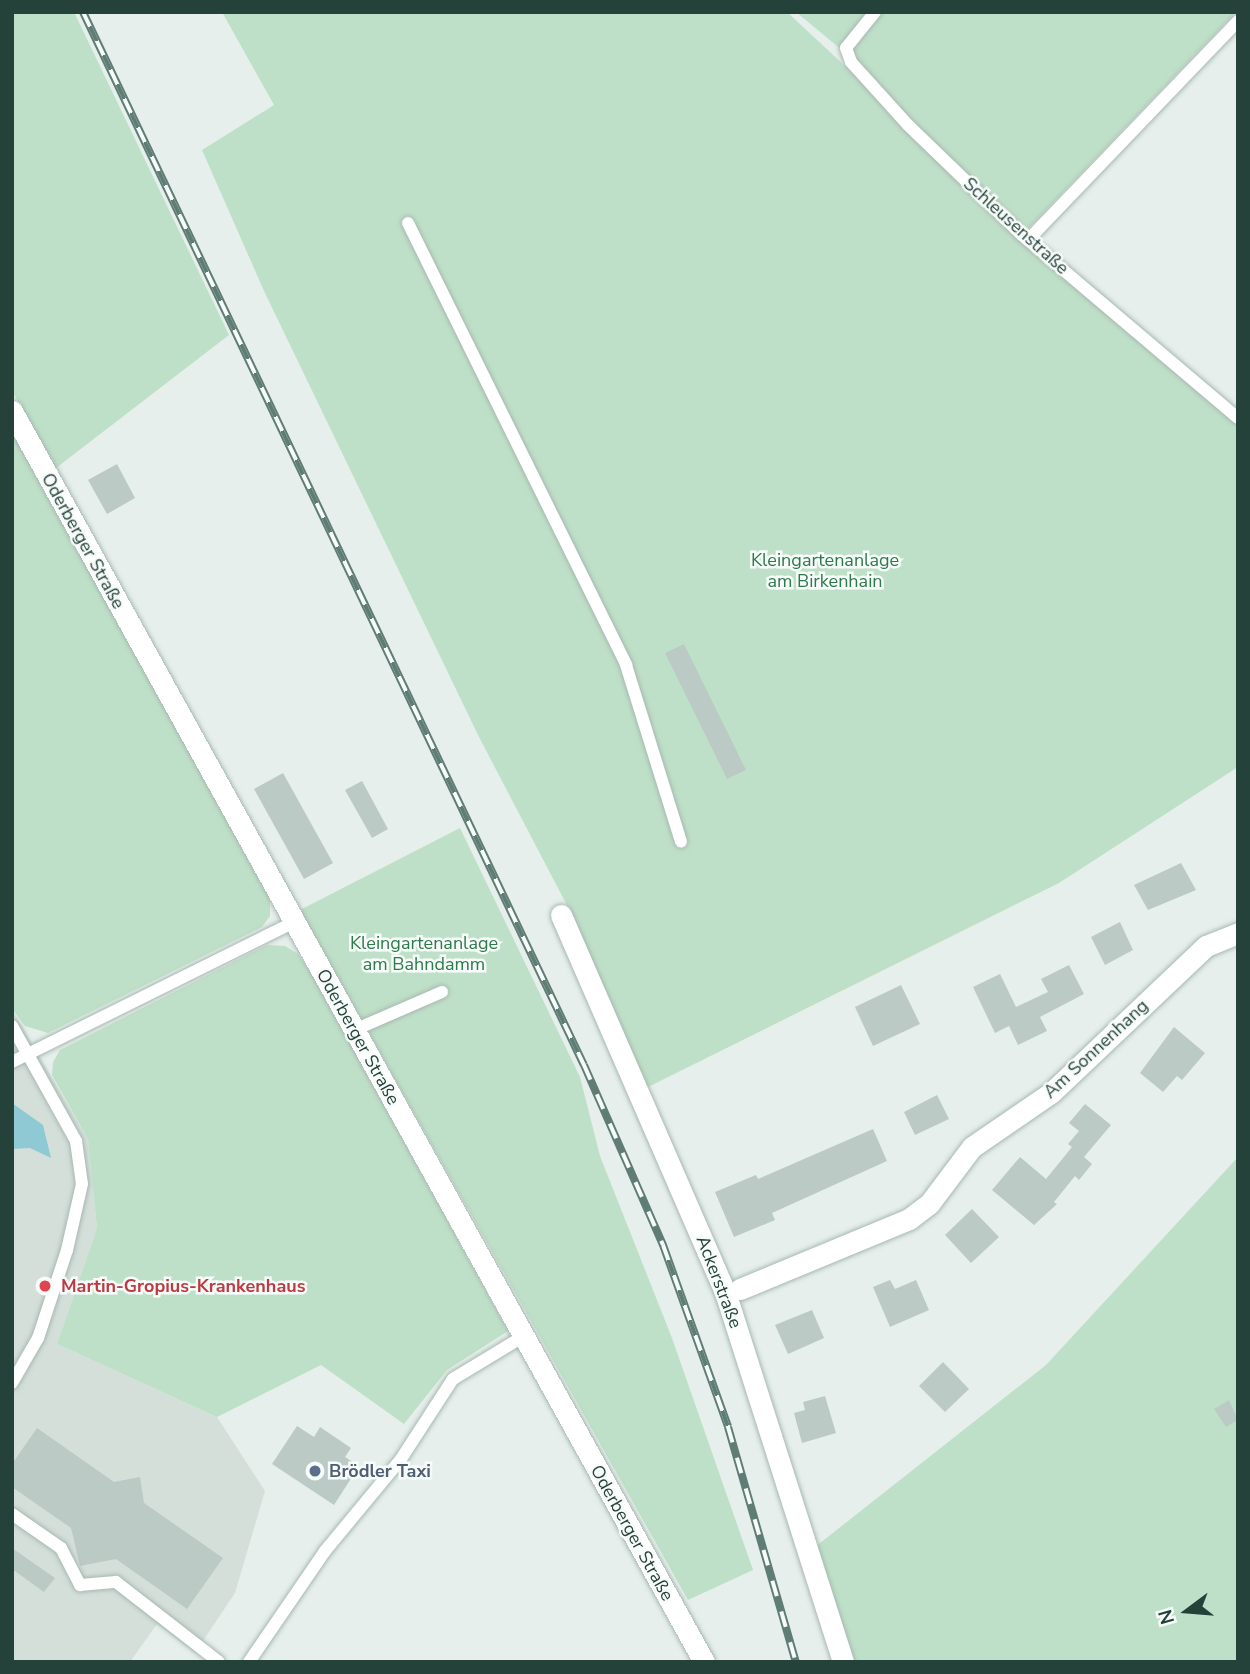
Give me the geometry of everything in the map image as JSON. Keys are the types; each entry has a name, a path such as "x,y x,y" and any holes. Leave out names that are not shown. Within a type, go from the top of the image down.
{"main road":[{"name":"Oderberger Straße","path":"12,411 704,1662"},
{"name":"Ackerstraße","path":"561,915 726,1295 843,1662"},
{"name":"Am Sonnenhang","path":"740,1289 909,1219 929,1204 972,1147 1052,1092 1206,946 1238,933"}],"lane":[{"name":"Schleusenstraße","path":"875,12 846,48 851,62 908,125 1028,240 1238,418"},
{"path":"1028,240 1238,21"},
{"path":"408,223 626,665 681,842"},
{"path":"12,1062 294,922"},
{"path":"354,1030 442,992"},
{"path":"12,1026 76,1142 82,1184 67,1250 38,1338 12,1383"},
{"path":"249,1662 325,1551 401,1459 453,1379 524,1336"},
{"path":"12,1514 61,1548 80,1585 116,1582 219,1662"}],"shaded area":[{"name":"Martin-Gropius-Krankenhaus","path":"12,1009 88,1139 97,1228 57,1344 217,1417 265,1491 235,1593 195,1653 157,1624 130,1662 12,1662"}],"green space":[{"path":"12,12 74,12 229,335 56,468 12,391"},
{"name":"Kleingartenanlage am Birkenhain","path":"222,12 787,12 903,120 860,65 796,12 1236,12 1023,234 1238,418 1238,767 1059,883 646,1088 570,911 479,737 264,291 202,150 274,105"},
{"path":"12,432 270,891 270,916 262,927 48,1033 25,1026 12,1009"},
{"name":"Kleingartenanlage am Bahndamm","path":"460,828 580,1077 600,1156 672,1338 753,1570 688,1600 300,910"},
{"path":"267,945 285,946 298,954 312,975 508,1331 447,1370 404,1424 321,1365 217,1417 57,1344 97,1228 88,1139 52,1075 53,1062 60,1050"},
{"path":"1238,1157 1238,1662 852,1662 815,1547 1046,1365"}],"water":[{"path":"12,1103 43,1125 51,1158 30,1148 12,1149"}],"building":[{"path":"117,464 135,498 107,514 88,480"},
{"path":"684,644 746,770 727,779 665,653"},
{"path":"283,773 333,863 304,879 254,789"},
{"path":"362,781 388,829 372,838 345,790"},
{"path":"1181,863 1196,890 1148,910 1134,885"},
{"path":"1120,922 1133,950 1105,965 1091,937"},
{"path":"1069,965 1084,994 1040,1017 1047,1031 1018,1045 1009,1026 995,1033 973,987 1000,974 1016,1007 1048,992 1041,979"},
{"path":"901,985 920,1024 873,1046 855,1007"},
{"path":"1174,1027 1205,1053 1182,1080 1177,1076 1163,1092 1140,1073"},
{"path":"937,1095 949,1119 915,1135 904,1112"},
{"path":"1085,1104 1111,1125 1084,1157 1092,1164 1079,1180 1075,1176 1054,1202 1057,1204 1034,1225 992,1190 1020,1157 1046,1179 1072,1147 1068,1144 1079,1131 1069,1123"},
{"path":"873,1129 887,1161 772,1213 775,1220 734,1237 715,1192 756,1175 758,1179"},
{"path":"972,1209 999,1237 971,1263 945,1235"},
{"path":"890,1280 895,1289 916,1280 929,1310 890,1327 873,1287"},
{"path":"812,1310 824,1338 788,1354 775,1325"},
{"path":"943,1362 969,1389 945,1412 919,1386"},
{"path":"825,1396 836,1433 802,1443 794,1413 805,1410 803,1402"},
{"path":"1229,1400 1238,1420 1226,1427 1214,1409"},
{"path":"297,1426 314,1437 320,1427 351,1448 345,1457 359,1466 334,1505 272,1464"},
{"path":"37,1428 114,1482 140,1477 144,1503 223,1558 187,1609 116,1559 80,1566 71,1528 12,1487 12,1464"},
{"path":"12,1548 55,1578 44,1592 12,1569"}],"railway":[{"path":"83,12 584,1065 663,1245 728,1427 796,1662"}],"place":[{"name":"Martin-Gropius-Krankenhaus","path":"45,1286"},
{"name":"Brödler Taxi","path":"315,1471"}]}
